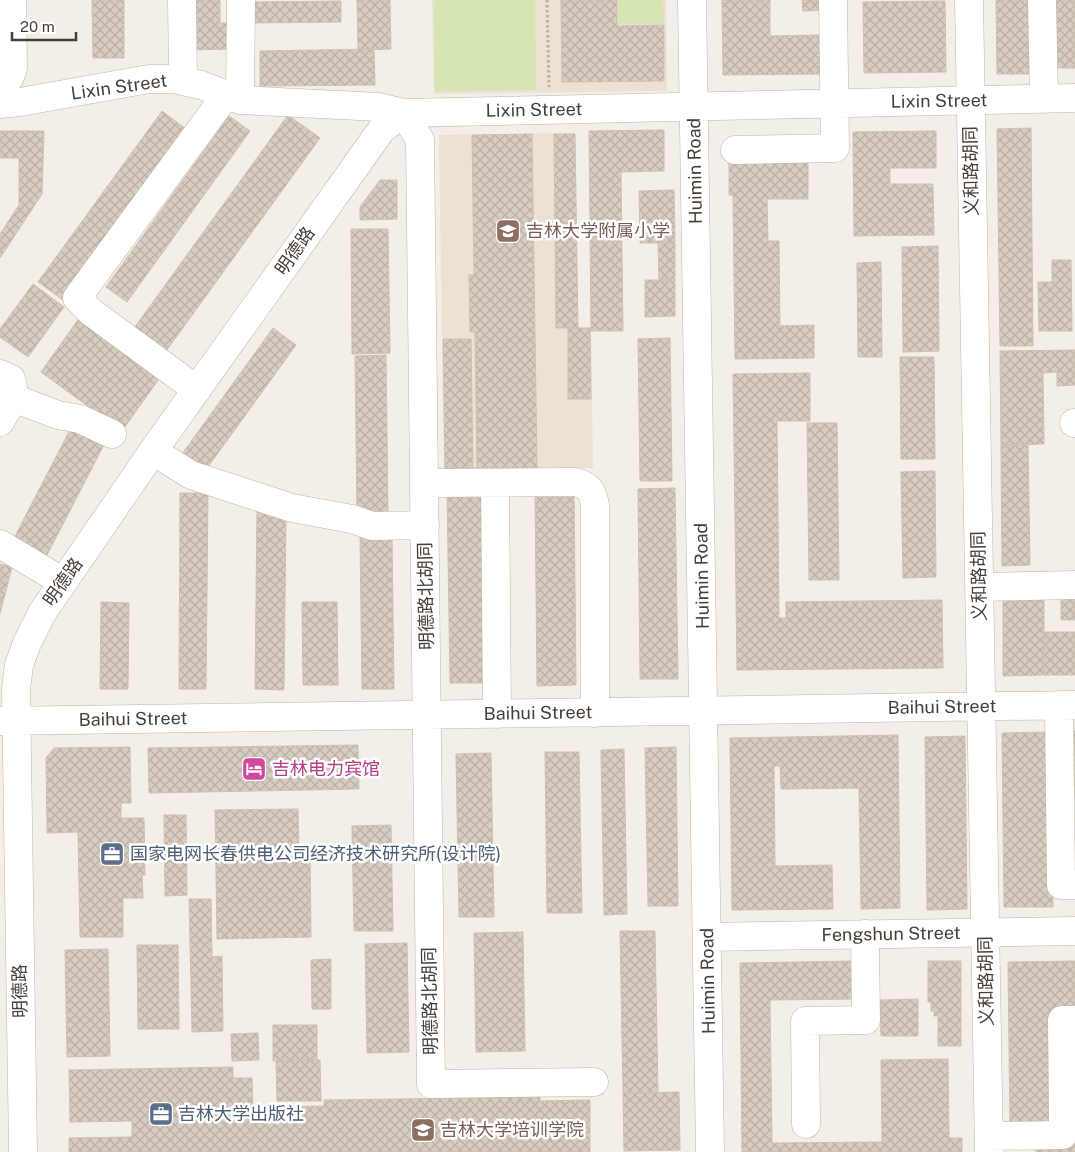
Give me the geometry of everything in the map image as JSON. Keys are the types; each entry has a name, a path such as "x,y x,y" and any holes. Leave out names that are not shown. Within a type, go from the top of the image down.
{"street":[{"path":"0,85 3,85 10,78 13,68 12,0"},
{"path":"182,0 183,81"},
{"path":"197,390 90,312 77,298 233,98 241,0"},
{"name":"Huimin Road","path":"692,0 710,1152"},
{"path":"735,150 836,148 833,0"},
{"name":"义和路胡同","path":"969,0 989,1144"},
{"path":"1042,0 1044,99"},
{"name":"Lixin Street","path":"0,104 39,99 149,79 174,79 201,85 233,98 379,107 404,113 1075,98"},
{"name":"明德路","path":"23,1152 8,721 16,689 19,665 27,643 42,613 153,451 382,129 404,113"},
{"name":"明德路北胡同","path":"404,113 420,140 431,1084 594,1082"},
{"path":"0,374 11,379 14,387 13,398 0,422"},
{"path":"13,398 58,415 80,419 112,434"},
{"path":"153,451 191,475 292,508 352,519 372,526 425,525"},
{"path":"424,483 575,482 585,485 592,493 595,505 595,713"},
{"path":"495,483 498,714"},
{"path":"0,544 63,582"},
{"path":"979,587 1075,585"},
{"path":"1067,705 1061,885 1075,885"},
{"name":"Baihui Street","path":"8,721 427,714 704,712 1067,705"},
{"name":"Fengshun Street","path":"707,937 1075,931"},
{"path":"806,1124 805,1021 866,1020 865,934"},
{"path":"989,1144 1063,1135 1069,1115 1062,1020 1075,1020"}],"path":[{"path":"547,0 549,110"}],"shaded area":[{"path":"432,0 666,0 667,91 434,94"},
{"name":"吉林大学附属小学","path":"575,133 578,327 591,327 593,468 444,471 439,135"}],"green space":[{"path":"434,0 535,0 536,90 435,91"},
{"path":"618,0 663,0 664,24 618,24"}],"building":[{"path":"92,0 124,0 124,58 93,58"},
{"path":"190,0 220,0 220,23 230,23 231,49 190,50"},
{"path":"357,0 390,0 391,49 358,50"},
{"path":"561,0 617,0 617,26 664,25 664,81 562,82"},
{"path":"722,0 770,0 770,36 821,35 822,74 723,75"},
{"path":"802,0 827,0 828,10 803,11"},
{"path":"996,0 1029,0 1029,74 997,74"},
{"path":"1052,0 1075,0 1075,68 1053,68"},
{"path":"341,1 341,22 252,23 252,2"},
{"path":"945,1 946,72 864,73 863,2"},
{"path":"374,49 375,85 260,86 260,51"},
{"path":"162,111 186,129 63,300 38,282"},
{"path":"288,115 320,138 164,354 132,331"},
{"path":"229,116 250,131 127,302 106,287"},
{"path":"1031,128 1033,346 1000,346 997,129"},
{"path":"664,130 664,171 621,172 623,331 591,331 589,131"},
{"path":"0,131 44,131 42,194 0,258 0,234 19,205 19,158 0,158"},
{"path":"936,131 936,168 890,168 890,184 933,184 934,235 854,236 853,132"},
{"path":"532,134 537,468 477,469 475,332 470,332 469,275 474,275 472,135"},
{"path":"554,134 575,134 578,328 556,328"},
{"path":"808,160 808,199 767,199 768,241 779,241 780,326 814,325 814,358 735,359 733,195 729,195 729,161"},
{"path":"380,180 397,180 397,219 360,220 360,207"},
{"path":"674,190 675,243 640,243 639,191"},
{"path":"351,229 388,229 390,353 352,354"},
{"path":"658,243 675,243 675,280 659,280"},
{"path":"938,246 939,351 903,352 902,247"},
{"path":"1052,260 1071,260 1072,331 1039,331 1038,282 1052,282"},
{"path":"881,262 882,357 858,357 857,263"},
{"path":"645,280 675,280 675,316 645,317"},
{"path":"33,284 64,307 28,357 0,337 0,329"},
{"path":"80,317 161,376 122,431 41,372"},
{"path":"273,328 296,345 205,471 182,454"},
{"path":"568,328 590,328 591,399 568,399"},
{"path":"670,338 672,481 640,481 638,339"},
{"path":"443,339 471,339 473,469 445,470"},
{"path":"1075,350 1075,385 1057,386 1057,372 1043,373 1044,444 1001,445 1000,351"},
{"path":"386,355 388,513 357,514 355,356"},
{"path":"900,357 934,357 935,459 901,459"},
{"path":"810,373 810,421 777,421 779,618 786,618 786,602 942,600 943,668 737,670 733,374"},
{"path":"74,422 107,439 46,557 13,540"},
{"path":"807,423 837,423 839,580 809,580"},
{"path":"1001,445 1028,445 1030,565 1002,566"},
{"path":"935,471 936,577 903,578 901,472"},
{"path":"675,488 678,679 640,679 638,489"},
{"path":"535,490 574,490 576,685 537,686"},
{"path":"447,491 482,491 485,683 450,683"},
{"path":"180,493 208,493 206,689 179,689"},
{"path":"257,511 286,512 284,690 255,689"},
{"path":"360,538 392,538 394,689 362,689"},
{"path":"0,564 12,567 0,614"},
{"path":"1061,592 1075,592 1075,620 1061,620"},
{"path":"1044,597 1044,675 1003,676 1003,598"},
{"path":"101,602 129,603 128,689 100,689"},
{"path":"302,602 337,602 338,685 303,685"},
{"path":"1044,632 1075,632 1075,675 1044,675"},
{"path":"1070,731 1075,731 1075,797 1070,798"},
{"path":"1051,732 1053,907 1004,907 1002,733"},
{"path":"898,735 900,908 861,909 859,788 781,789 780,766 774,766 775,866 832,865 833,909 732,910 730,738"},
{"path":"965,736 967,909 927,910 925,737"},
{"name":"吉林电力宾馆","path":"358,745 359,789 149,793 148,748"},
{"name":"国家电网长春供电公司经济技术研究所(设计院)","path":"130,747 131,803 121,803 121,818 144,818 145,875 142,875 143,898 123,898 123,937 80,937 78,832 47,833 46,758 54,748"},
{"path":"676,747 678,906 648,906 645,748"},
{"path":"624,749 627,914 604,915 601,750"},
{"path":"545,752 579,752 582,913 547,913"},
{"path":"491,753 494,917 459,917 456,754"},
{"path":"298,809 299,854 310,854 311,937 217,939 215,810"},
{"path":"164,815 186,815 187,895 165,896"},
{"path":"391,825 393,931 354,931 352,826"},
{"path":"189,899 211,899 212,957 222,956 223,1031 192,1032"},
{"path":"620,931 655,931 658,1093 623,1093"},
{"path":"523,932 525,1051 476,1052 474,933"},
{"path":"407,943 409,1052 367,1053 365,944"},
{"path":"137,945 178,945 179,1029 138,1029"},
{"path":"108,949 110,1056 67,1057 65,950"},
{"path":"331,959 331,1009 312,1009 311,960"},
{"path":"854,961 854,999 770,1000 772,1143 882,1142 881,1060 948,1059 949,1138 962,1138 962,1152 742,1152 740,963"},
{"path":"928,961 961,961 961,1046 938,1046 938,1016 934,1016 934,1011 931,1011 931,1002 928,1002"},
{"path":"1075,961 1075,1012 1049,1012 1051,1128 1010,1128 1008,962"},
{"path":"918,999 918,1036 881,1036 880,1000"},
{"path":"273,1025 317,1025 317,1060 273,1061"},
{"path":"258,1033 259,1060 232,1061 231,1034"},
{"path":"320,1060 321,1101 277,1101 276,1061"},
{"name":"吉林大学出版社","path":"233,1067 233,1078 252,1078 254,1152 69,1152 69,1138 132,1137 132,1121 70,1122 69,1070"},
{"path":"679,1092 680,1150 624,1151 623,1093"},
{"name":"吉林大学培训学院","path":"540,1097 540,1101 590,1100 590,1152 254,1152 253,1107 324,1106 324,1100"},
{"path":"1036,1141 1075,1141 1075,1152 1036,1152"}],"place":[{"name":"吉林大学附属小学","path":"508,231"},
{"name":"吉林电力宾馆","path":"254,769"},
{"name":"国家电网长春供电公司经济技术研究所(设计院)","path":"112,854"},
{"name":"吉林大学出版社","path":"161,1114"},
{"name":"吉林大学培训学院","path":"423,1130"}]}
